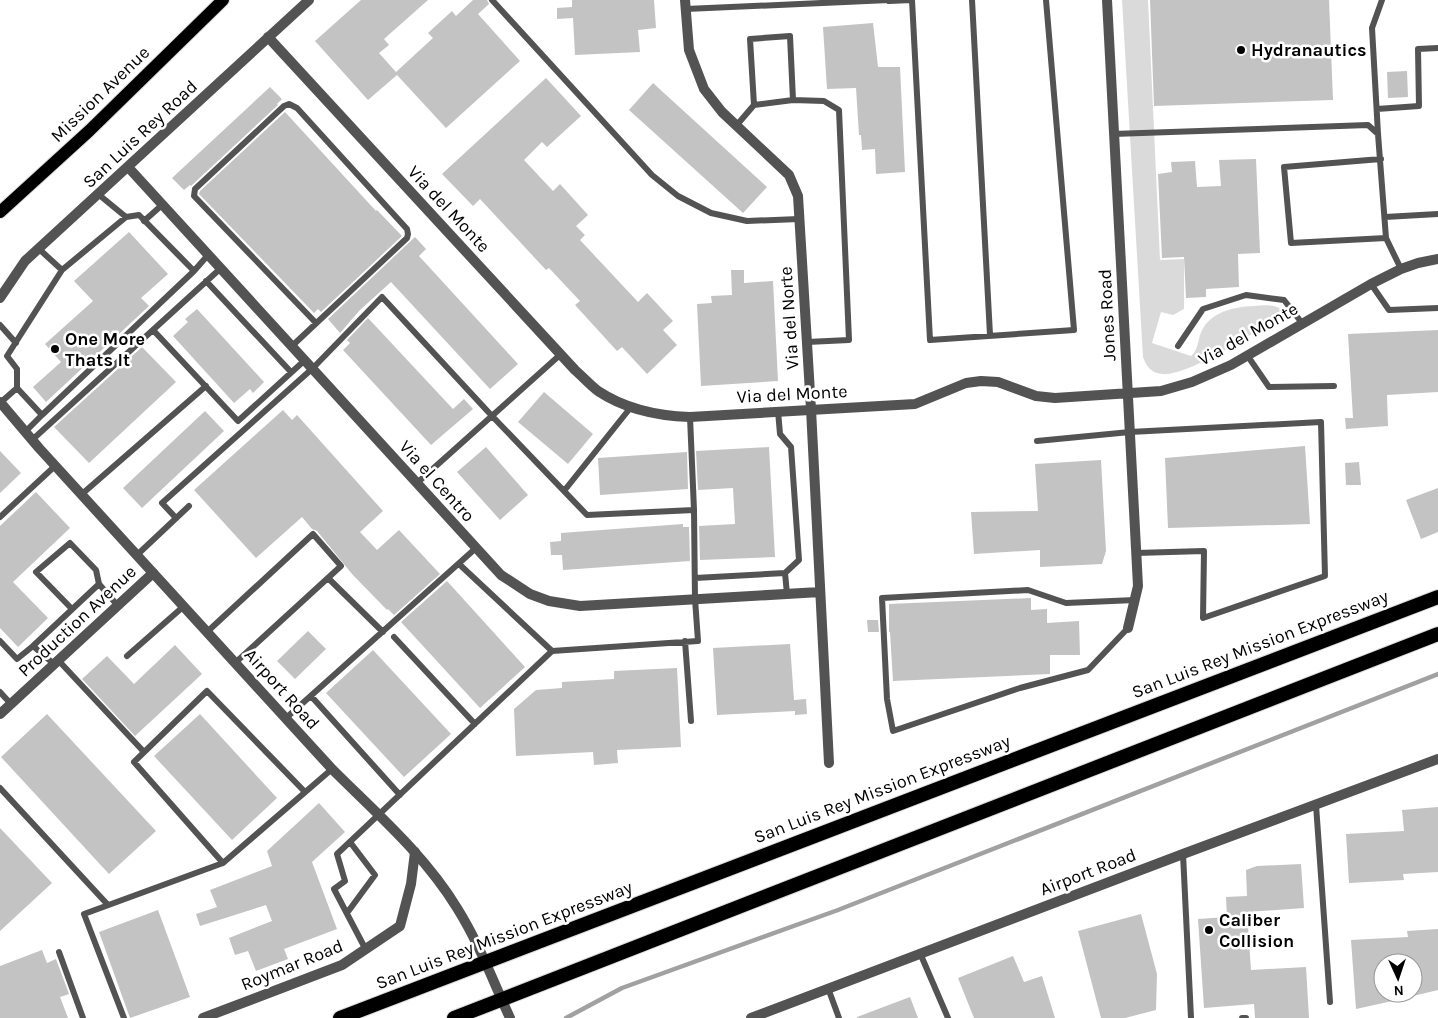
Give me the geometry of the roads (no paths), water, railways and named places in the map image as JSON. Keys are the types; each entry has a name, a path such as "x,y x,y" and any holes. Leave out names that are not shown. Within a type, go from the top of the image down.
{"highway":[{"name":"San Luis Rey Mission Expressway","path":"340,1018 1438,597"},
{"path":"454,1018 1438,634"}],"main road":[{"name":"Mission Avenue","path":"0,212 89,130 223,0"}],"street":[{"name":"San Luis Rey Road","path":"0,298 25,261 309,0"},
{"name":"Jones Road","path":"1107,0 1138,586 1128,628"},
{"name":"Via del Norte","path":"686,4 689,50 704,89 722,112 789,174 798,196 829,763"},
{"name":"Via del Monte","path":"268,37 561,354 599,391 631,407 666,416 690,417 915,404 966,383 981,380 998,382 1036,396 1055,398 1161,391 1192,382 1231,365 1371,284 1401,269 1438,259"},
{"name":"Via el Centro","path":"128,168 501,575 530,594 548,601 580,606 820,592"},
{"name":"Airport Road","path":"0,402 332,769 378,816 394,828 415,852 456,906 487,962 510,1018"},
{"name":"Production Avenue","path":"0,714 154,573"},
{"name":"Airport Road","path":"751,1018 774,1014 828,988 1438,759"},
{"name":"Roymar Road","path":"203,1018 342,965 400,926 411,884 415,852"}],"lane":[{"path":"492,0 652,175 678,196 710,212 747,221 799,219"},
{"path":"912,0 930,340 1074,330 1046,0"},
{"path":"686,4 916,0"},
{"path":"972,0 990,335"},
{"path":"1382,0 1372,28 1378,134 1386,238 1401,269"},
{"path":"754,105 750,39 790,36 793,100"},
{"path":"1377,109 1419,106 1418,49 1438,48"},
{"path":"736,126 754,105 793,100 824,101 839,110 849,340 807,342"},
{"path":"292,346 407,238 408,234 407,229 297,108 289,104 284,106 195,189 194,196 316,323"},
{"path":"1113,134 1368,125 1378,134"},
{"path":"1381,159 1284,167 1291,243 1386,238"},
{"path":"98,194 126,216"},
{"path":"144,221 162,205"},
{"path":"1384,217 1438,214"},
{"path":"42,415 17,388 17,370 7,356 62,270 126,216 139,215 194,271"},
{"path":"39,249 62,270"},
{"path":"29,436 42,415 194,271 208,255"},
{"path":"29,436 153,330 221,268"},
{"path":"206,281 291,372"},
{"path":"1371,284 1389,310 1438,308"},
{"path":"1178,346 1203,309 1246,295 1284,300 1302,323"},
{"path":"176,518 162,504 312,368 382,297 586,515 694,510"},
{"path":"0,325 16,343"},
{"path":"153,330 238,421 305,360"},
{"path":"417,483 561,354"},
{"path":"1247,355 1269,387 1334,386"},
{"path":"82,494 206,386"},
{"path":"0,402 17,388"},
{"path":"564,491 631,407"},
{"path":"695,578 785,574 799,560 792,447 780,434 778,411"},
{"path":"366,950 334,888 345,881 337,854 552,651 698,641 690,417"},
{"path":"1037,441 1130,432 1321,422 1325,576 1203,618 1204,551 1136,554"},
{"path":"0,517 56,466"},
{"path":"137,554 189,506"},
{"path":"207,632 313,534 341,566 235,663"},
{"path":"72,609 36,572 70,543 96,570 99,584 118,606"},
{"path":"286,718 476,548"},
{"path":"459,564 552,651"},
{"path":"785,574 787,594"},
{"path":"328,578 383,632"},
{"path":"0,641 17,659 99,584"},
{"path":"1128,628 1088,670 1020,688 893,731 887,699 882,598 1028,590 1066,603 1135,600"},
{"path":"127,656 184,606"},
{"path":"394,637 474,724"},
{"path":"685,642 692,721"},
{"path":"33,646 56,662 144,752"},
{"path":"223,863 134,762 207,691 305,792"},
{"path":"0,692 11,704"},
{"path":"311,696 400,795"},
{"path":"124,1018 84,914 223,863 332,769"},
{"path":"0,788 108,906"},
{"path":"1316,805 1330,1002"},
{"path":"347,914 375,875 350,842"},
{"path":"1183,854 1191,1018"},
{"path":"59,952 83,1018"},
{"path":"920,954 948,1018"},
{"path":"828,988 839,1018"}],"waterway":[{"path":"566,1018 622,988 838,910 1438,674"}],"place":[{"name":"Hydranautics","path":"1241,50"},
{"name":"One More Thats It","path":"55,349"},
{"name":"Caliber Collision","path":"1209,930"}]}
